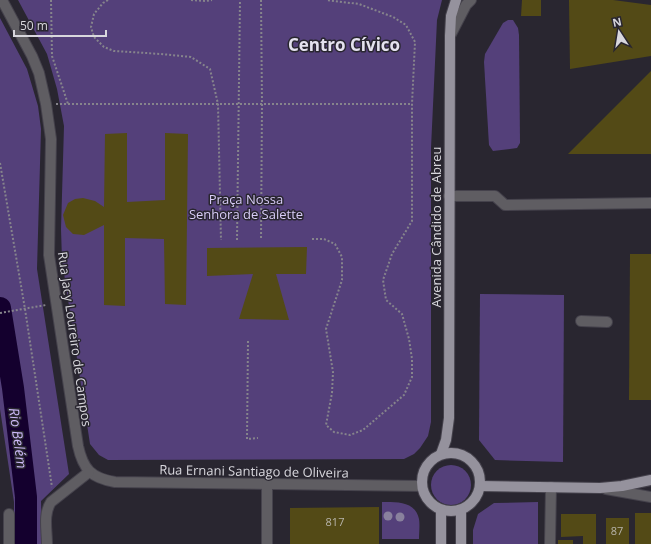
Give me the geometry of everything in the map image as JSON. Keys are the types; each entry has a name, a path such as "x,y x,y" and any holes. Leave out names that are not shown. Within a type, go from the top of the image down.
{"main road":[{"name":"Avenida Cândido de Abreu","path":"441,454 446,440 449,418 450,36 451,16 456,0"},
{"path":"457,453 465,456 477,469 480,477 480,486 474,500 461,510 441,511 435,508 426,499 422,492 422,473 425,467 435,457 441,454 457,453"},
{"path":"480,486 600,488 622,486 651,480"},
{"path":"461,510 461,544"},
{"path":"441,511 441,544"}],"street":[{"name":"Rua Jacy Loureiro de Campos","path":"2,0 32,56 39,73 46,104 51,139 49,255 78,446 84,466 89,472"},
{"path":"450,36 466,5 471,0"},
{"path":"449,196 495,196 505,205 651,203"},
{"path":"581,321 607,322"},
{"path":"47,544 46,513 51,502 89,472"},
{"name":"Rua Ernani Santiago de Oliveira","path":"89,472 96,477 115,482 421,486"},
{"path":"267,484 267,544"},
{"path":"550,544 551,487"},
{"path":"600,488 651,497"},
{"path":"8,514 9,544"}],"path":[{"path":"51,0 52,56 68,104"},
{"path":"108,0 103,3 94,14 91,27 94,37 104,47 114,51 161,54 191,58 210,68 218,104 221,240"},
{"path":"192,0 212,0"},
{"path":"237,240 240,0"},
{"path":"260,0 262,104 261,240"},
{"path":"312,239 324,239 335,244 342,258 342,280 326,329 333,372 332,393 326,425 334,432 350,435 364,430 404,396 412,377 412,359 409,339 402,314 386,300 383,280 392,254 412,220 412,104 415,42 406,25 394,16 359,4 326,0"},
{"path":"46,104 412,104"},
{"path":"0,163 52,481 51,502"},
{"path":"0,313 56,304"},
{"path":"248,341 247,439 258,438"}],"green space":[{"name":"Praça Nossa Senhora de Salette","path":"18,0 442,0 437,20 431,148 431,422 428,436 414,454 404,459 108,460 99,455 90,444 62,260 61,229 64,126 57,89 47,54"},
{"path":"0,18 27,69 38,106 41,129 37,269 69,474 41,501 42,544 14,544 14,502 0,409"},
{"path":"508,20 513,20 518,28 519,35 520,143 517,148 493,151 489,145 484,62 485,54 503,23"},
{"path":"480,294 564,295 563,462 495,460 479,440"},
{"path":"455,465 462,468 468,474 471,485 470,493 462,502 455,505 447,505 440,502 432,493 431,481 434,474 443,466"},
{"path":"382,502 405,504 414,509 419,519 419,539 382,539"},
{"path":"538,502 538,544 473,544 473,530 478,514 494,503"}],"building":[{"path":"522,0 541,0 541,16 521,16"},
{"path":"569,0 613,0 651,5 651,56 570,69"},
{"path":"651,71 651,154 568,154"},
{"path":"127,133 127,202 165,200 165,133 188,134 186,305 165,304 164,239 125,238 125,306 104,305 104,225 84,235 73,234 66,227 63,215 68,203 75,199 83,198 95,201 104,207 105,134"},
{"path":"307,247 306,274 276,274 289,320 239,319 253,274 207,276 207,248"},
{"path":"630,254 651,254 651,400 629,400"},
{"path":"379,507 379,544 290,544 290,508"},
{"path":"635,513 651,513 651,544 635,544"},
{"path":"561,514 596,514 596,544 583,544 583,536 561,537"},
{"path":"606,518 629,518 629,544 606,544"},
{"path":"558,540 573,540 573,544 558,544"}],"waterway":[{"name":"Rio Belém","path":"0,308 13,388 26,497 26,544"}],"district":[{"name":"Centro Cívico","path":"344,45"}]}
